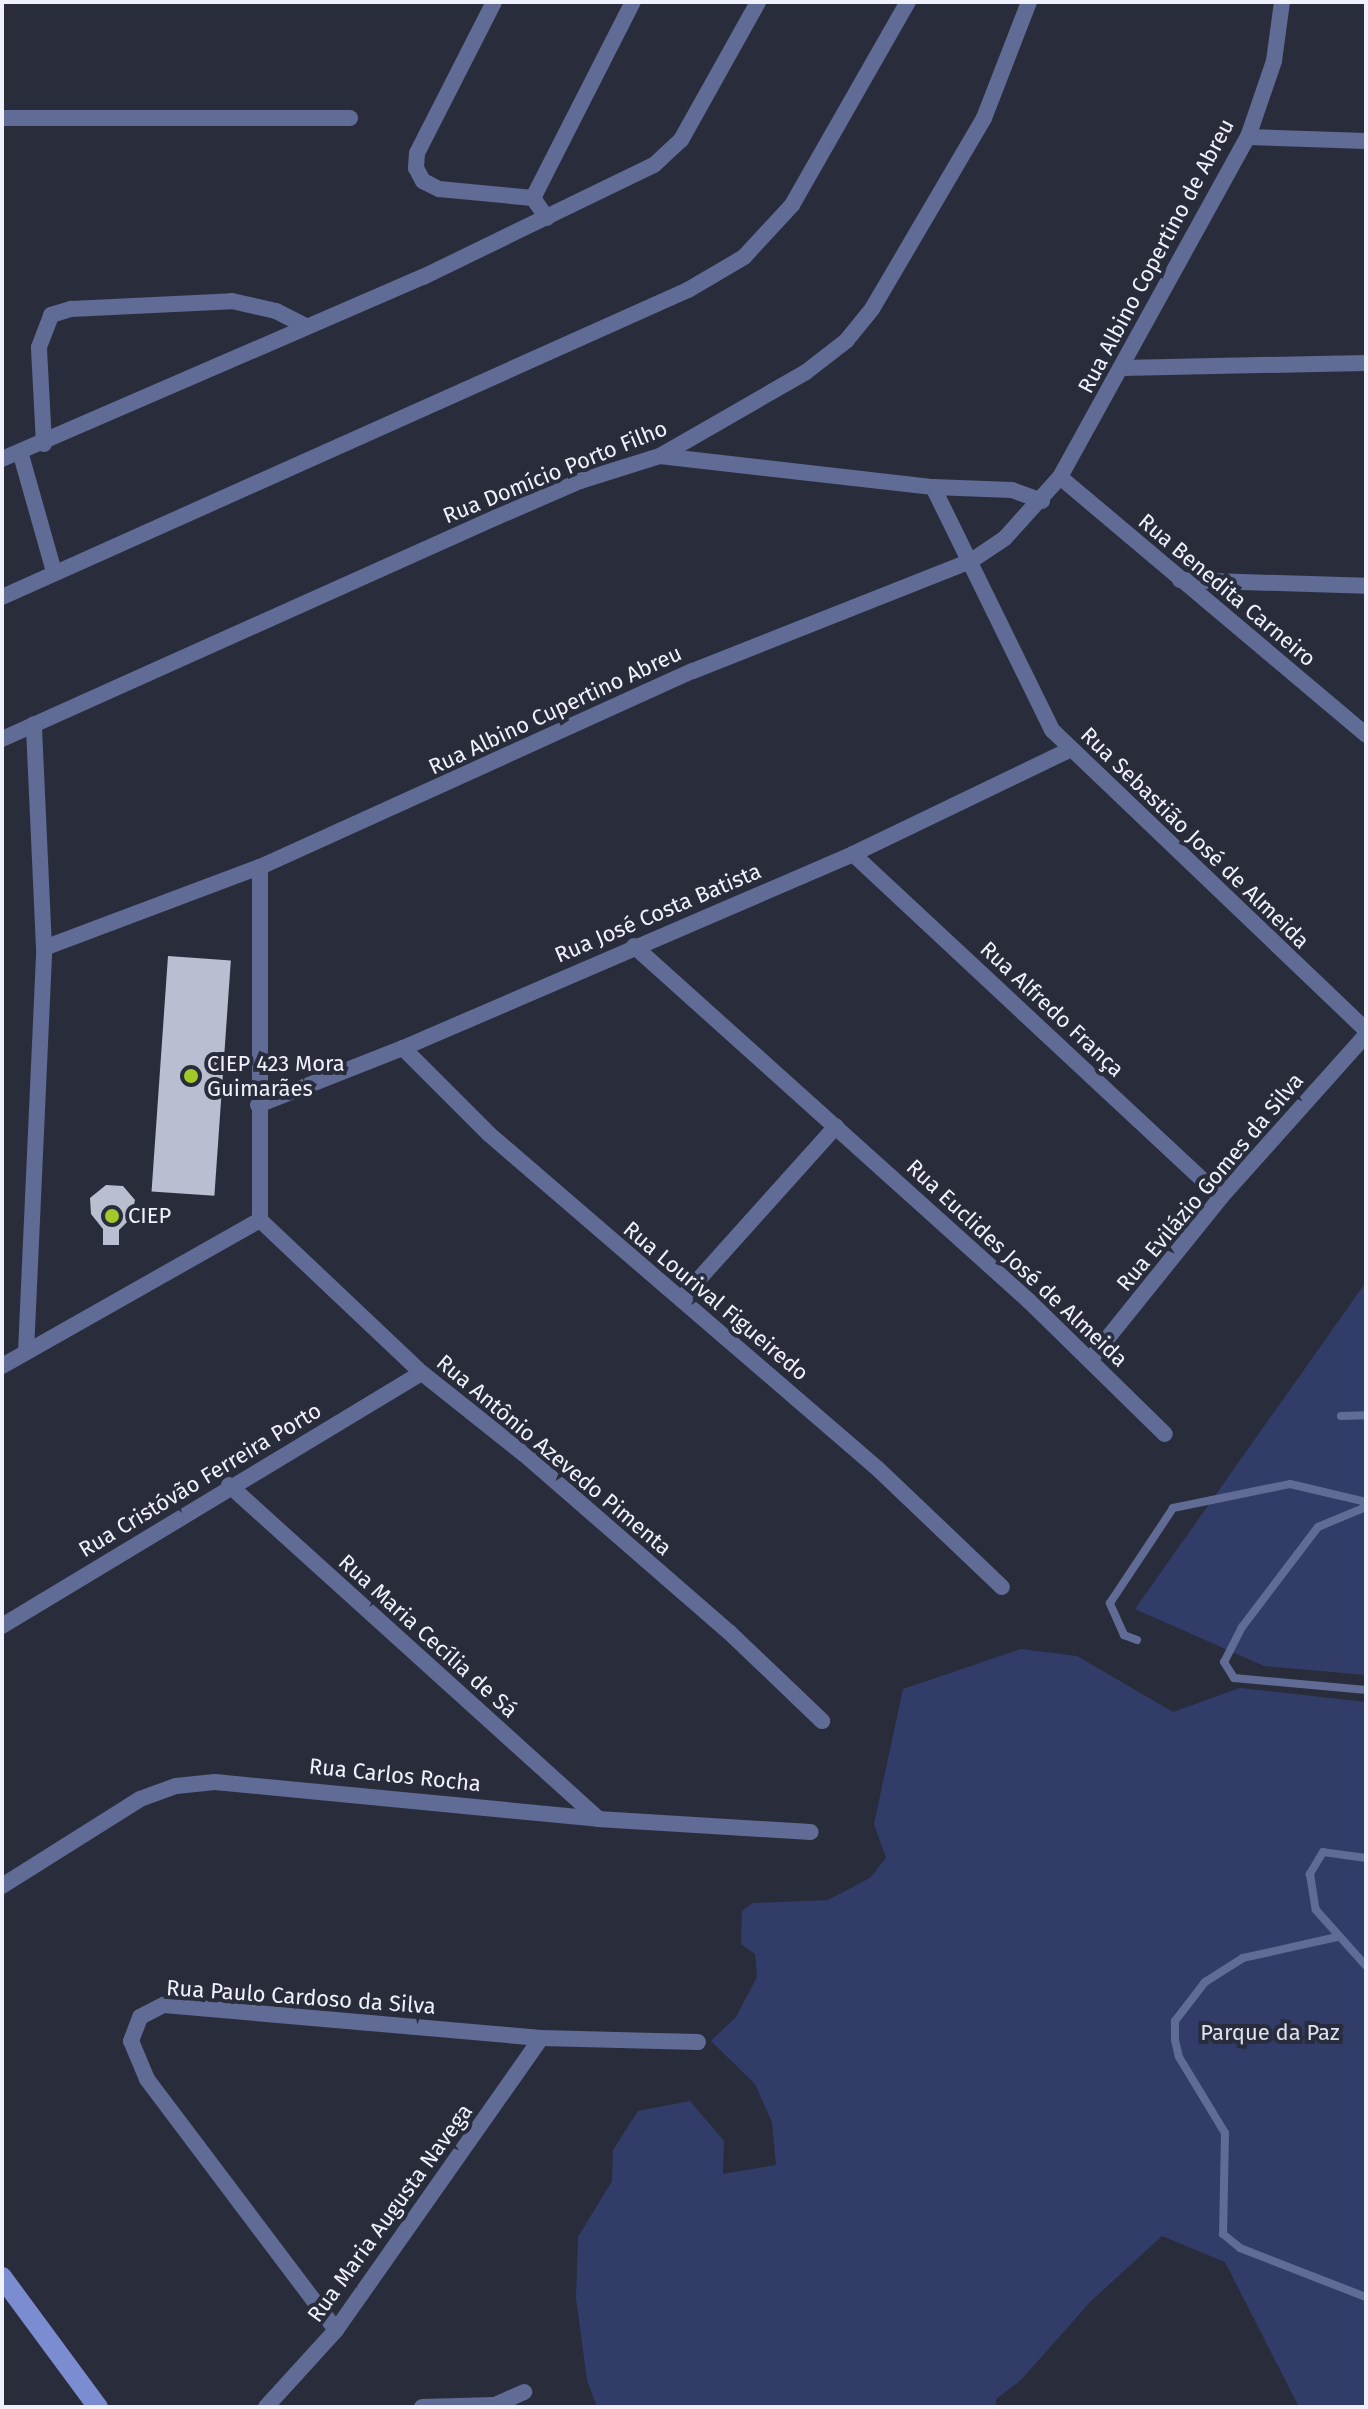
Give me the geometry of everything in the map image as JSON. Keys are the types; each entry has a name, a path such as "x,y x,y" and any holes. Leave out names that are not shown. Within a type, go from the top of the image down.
{"main road":[{"path":"2,2277 98,2407"}],"street":[{"path":"494,2 417,153 416,168 423,181 439,189 533,198 547,218"},
{"path":"533,198 633,2"},
{"path":"2,459 21,455 547,218 654,165 681,140 758,2"},
{"path":"2,597 688,290 744,257 792,205 908,2"},
{"name":"Rua Domício Porto Filho","path":"2,739 552,493 660,456 806,372 846,341 872,309 984,118 1029,2"},
{"name":"Rua Albino Copertino de Abreu","path":"1060,477 1248,137 1274,61 1282,2"},
{"path":"2,118 350,118"},
{"path":"1248,137 1366,141"},
{"path":"44,444 39,347 51,315 71,309 232,301 276,311 305,326"},
{"path":"1122,368 1366,363"},
{"path":"21,455 54,572"},
{"path":"660,456 933,487 1012,490 1042,501"},
{"name":"Rua Albino Cupertino Abreu","path":"44,948 260,867 693,671 971,561 1024,522 1060,477"},
{"name":"Rua Benedita Carneiro","path":"1060,477 1366,735"},
{"name":"Rua Sebastião José de Almeida","path":"933,487 1043,714 1069,750 1366,1032"},
{"path":"1180,580 1366,586"},
{"path":"26,1352 44,948 34,724"},
{"name":"Rua José Costa Batista","path":"258,1105 403,1048 853,854 1069,750"},
{"name":"Rua Alfredo França","path":"853,854 1221,1197"},
{"path":"2,1366 260,1220 260,867"},
{"name":"Rua Euclides José de Almeida","path":"634,946 836,1126 1090,1360 1165,1434"},
{"name":"Rua Evilázio Gomes da Silva","path":"1090,1360 1221,1197 1366,1032"},
{"name":"Rua Lourival Figueiredo","path":"403,1048 489,1134 878,1469 1002,1587"},
{"path":"681,1299 836,1126"},
{"name":"Rua Antônio Azevedo Pimenta","path":"260,1220 422,1373 560,1485 822,1721"},
{"name":"Rua Cristóvão Ferreira Porto","path":"2,1626 229,1485 422,1373"},
{"name":"Rua Maria Cecília de Sá","path":"229,1485 598,1819"},
{"name":"Rua Carlos Rocha","path":"2,1886 116,1813 176,1786 246,1782 598,1819 811,1832"},
{"name":"Rua Paulo Cardoso da Silva","path":"336,2330 147,2079 131,2041 140,2017 164,2005 541,2038 698,2042"},
{"name":"Rua Maria Augusta Navega","path":"266,2407 336,2330 541,2038"},
{"path":"422,2407 495,2405 524,2392"}],"lane":[{"path":"1341,1416 1366,1415"},
{"path":"1137,1640 1124,1635 1110,1603 1173,1508 1290,1484 1366,1504"},
{"path":"1366,1504 1318,1527 1242,1627 1224,1662 1234,1678 1366,1690"},
{"path":"1366,1858 1334,1850 1315,1858 1312,1895 1337,1937 1366,1966"},
{"path":"1337,1937 1243,1958 1205,1982 1175,2021 1175,2040 1179,2057 1225,2133 1223,2234 1240,2248 1366,2297"}],"green space":[{"path":"1366,1282 1366,1675 1264,1666 1135,1609"},
{"name":"Parque da Paz","path":"1021,1649 1077,1656 1173,1712 1240,1688 1366,1702 1366,2407 1299,2407 1225,2262 1162,2236 1090,2302 1021,2380 996,2399 996,2407 597,2407 587,2380 576,2298 578,2237 612,2181 613,2150 638,2111 690,2101 724,2141 723,2174 776,2165 772,2122 755,2084 711,2041 736,2017 757,1977 755,1954 741,1944 742,1911 753,1903 828,1900 870,1878 886,1858 874,1824 903,1689"}],"building":[{"name":"CIEP 423 Mora Guimarães","path":"168,956 231,960 214,1196 152,1191"},
{"name":"CIEP","path":"106,1185 123,1186 135,1200 131,1218 119,1230 119,1245 103,1245 103,1229 91,1214 90,1198"}],"place":[{"name":"CIEP 423 Mora Guimarães","path":"191,1076"},
{"name":"CIEP","path":"112,1216"}]}
